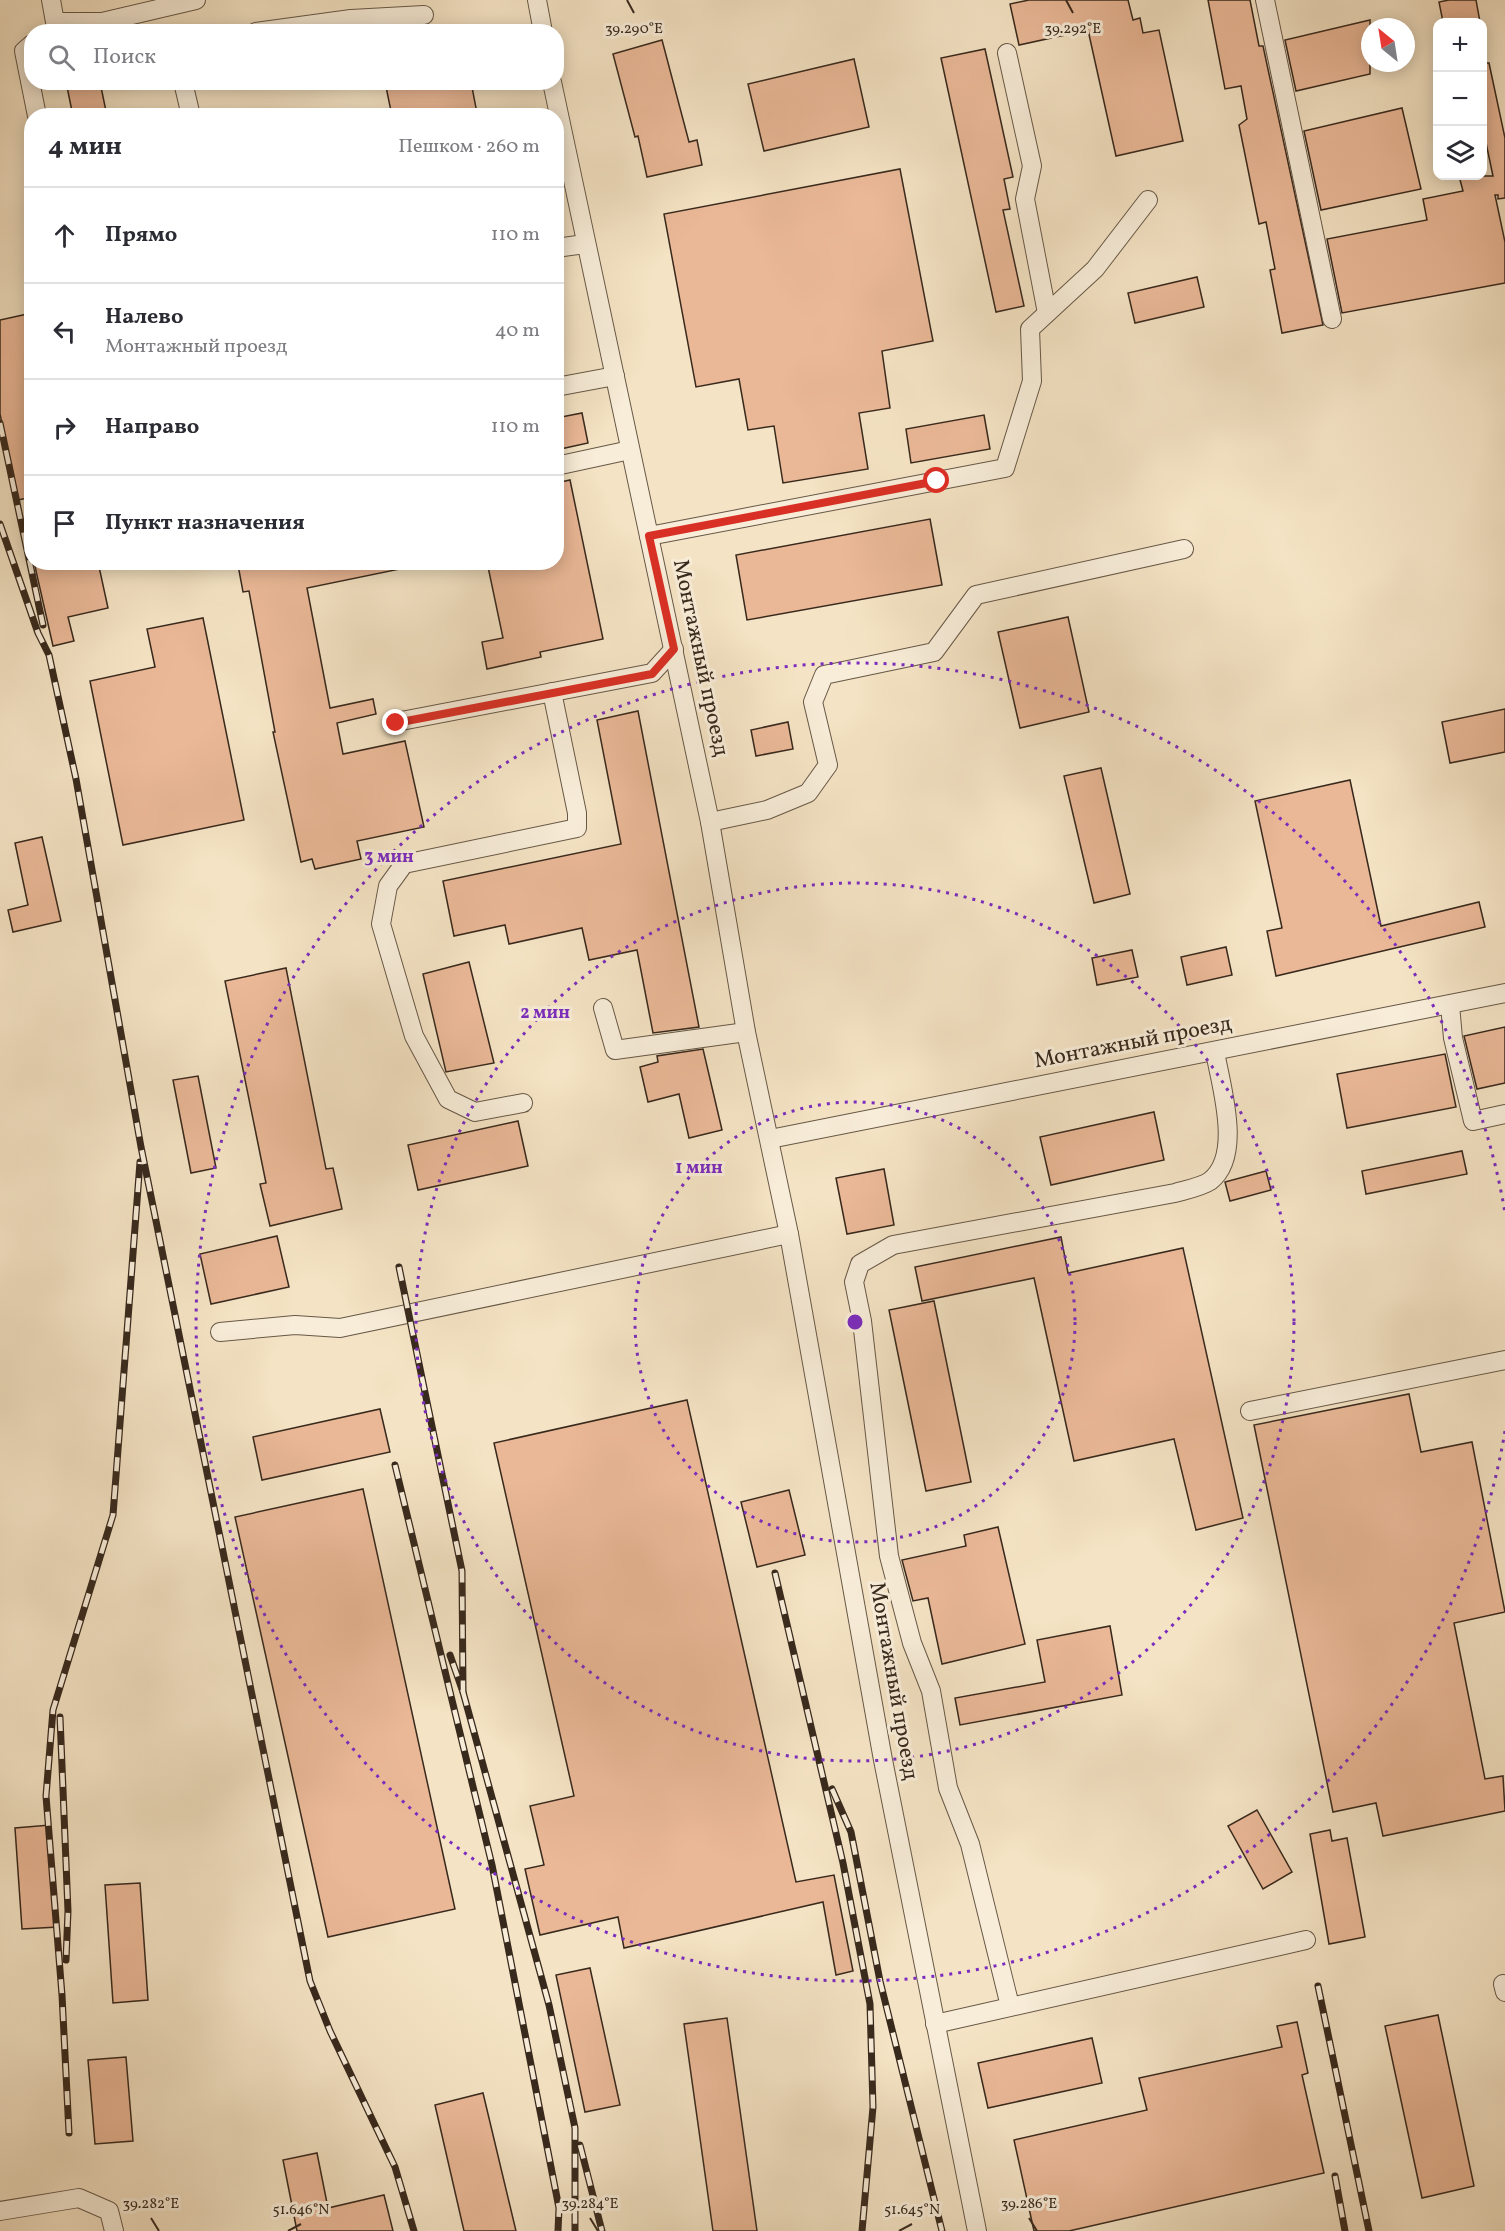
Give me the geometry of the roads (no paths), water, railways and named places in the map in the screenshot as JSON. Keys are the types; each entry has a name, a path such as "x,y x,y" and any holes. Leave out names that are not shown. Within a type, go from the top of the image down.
{"street":[{"path":"50,24 51,0"},
{"path":"81,24 102,22 196,0"},
{"path":"537,0 542,24"},
{"path":"1265,0 1332,319"},
{"path":"314,24 351,19 424,15"},
{"path":"1007,53 1032,165 1025,199 1047,313"},
{"path":"32,90 35,108"},
{"path":"185,90 189,108"},
{"name":"Монтажный проезд","path":"553,90 556,108"},
{"name":"Монтажный проезд","path":"564,157 615,376 710,822 746,1032 789,1234 882,1760 977,2231"},
{"path":"649,536 1005,468 1032,381 1030,329 1095,268 1148,200"},
{"path":"564,247 585,244"},
{"path":"564,386 615,376"},
{"path":"564,464 630,450"},
{"path":"710,822 767,810 808,793 828,765 813,702 824,675 934,652 976,595 1184,549"},
{"path":"396,723 652,674 674,649"},
{"path":"523,1103 474,1112 448,1099 414,1036 381,924 388,886 404,864 577,828 577,813 552,692"},
{"name":"Монтажный проезд","path":"770,1139 1505,993"},
{"path":"1450,1005 1453,1038 1473,1121 1505,1114"},
{"path":"603,1008 615,1050 746,1032"},
{"path":"1010,2006 970,1844 948,1788 931,1691 912,1643 889,1556 862,1321 854,1282 860,1264 893,1245 1175,1193 1210,1181 1226,1161 1228,1124 1215,1052"},
{"path":"220,1332 295,1325 340,1328 789,1234"},
{"path":"1250,1411 1505,1360"},
{"path":"935,2024 1306,1940"},
{"path":"0,2211 79,2198 109,2211 114,2231"}],"railway":[{"path":"0,423 24,536"},
{"path":"0,524 38,633 49,655 76,779 141,1147 310,1981 330,2031 395,2167 414,2231"},
{"path":"31,570 43,625"},
{"path":"69,2133 62,1995 46,1796 53,1710 113,1515 140,1162"},
{"path":"399,1267 462,1571 463,1692 450,1655"},
{"path":"395,1465 492,1865 559,2208 558,2231"},
{"path":"775,1573 843,1863 870,2004 873,2107 862,2231"},
{"path":"463,1692 549,2005 575,2128 575,2231"},
{"path":"60,1717 68,1911 66,1960"},
{"path":"832,1789 851,1832 880,1981 942,2231"},
{"path":"1318,1986 1369,2231"},
{"path":"580,2145 602,2231"},
{"path":"1335,2176 1345,2231"}]}
